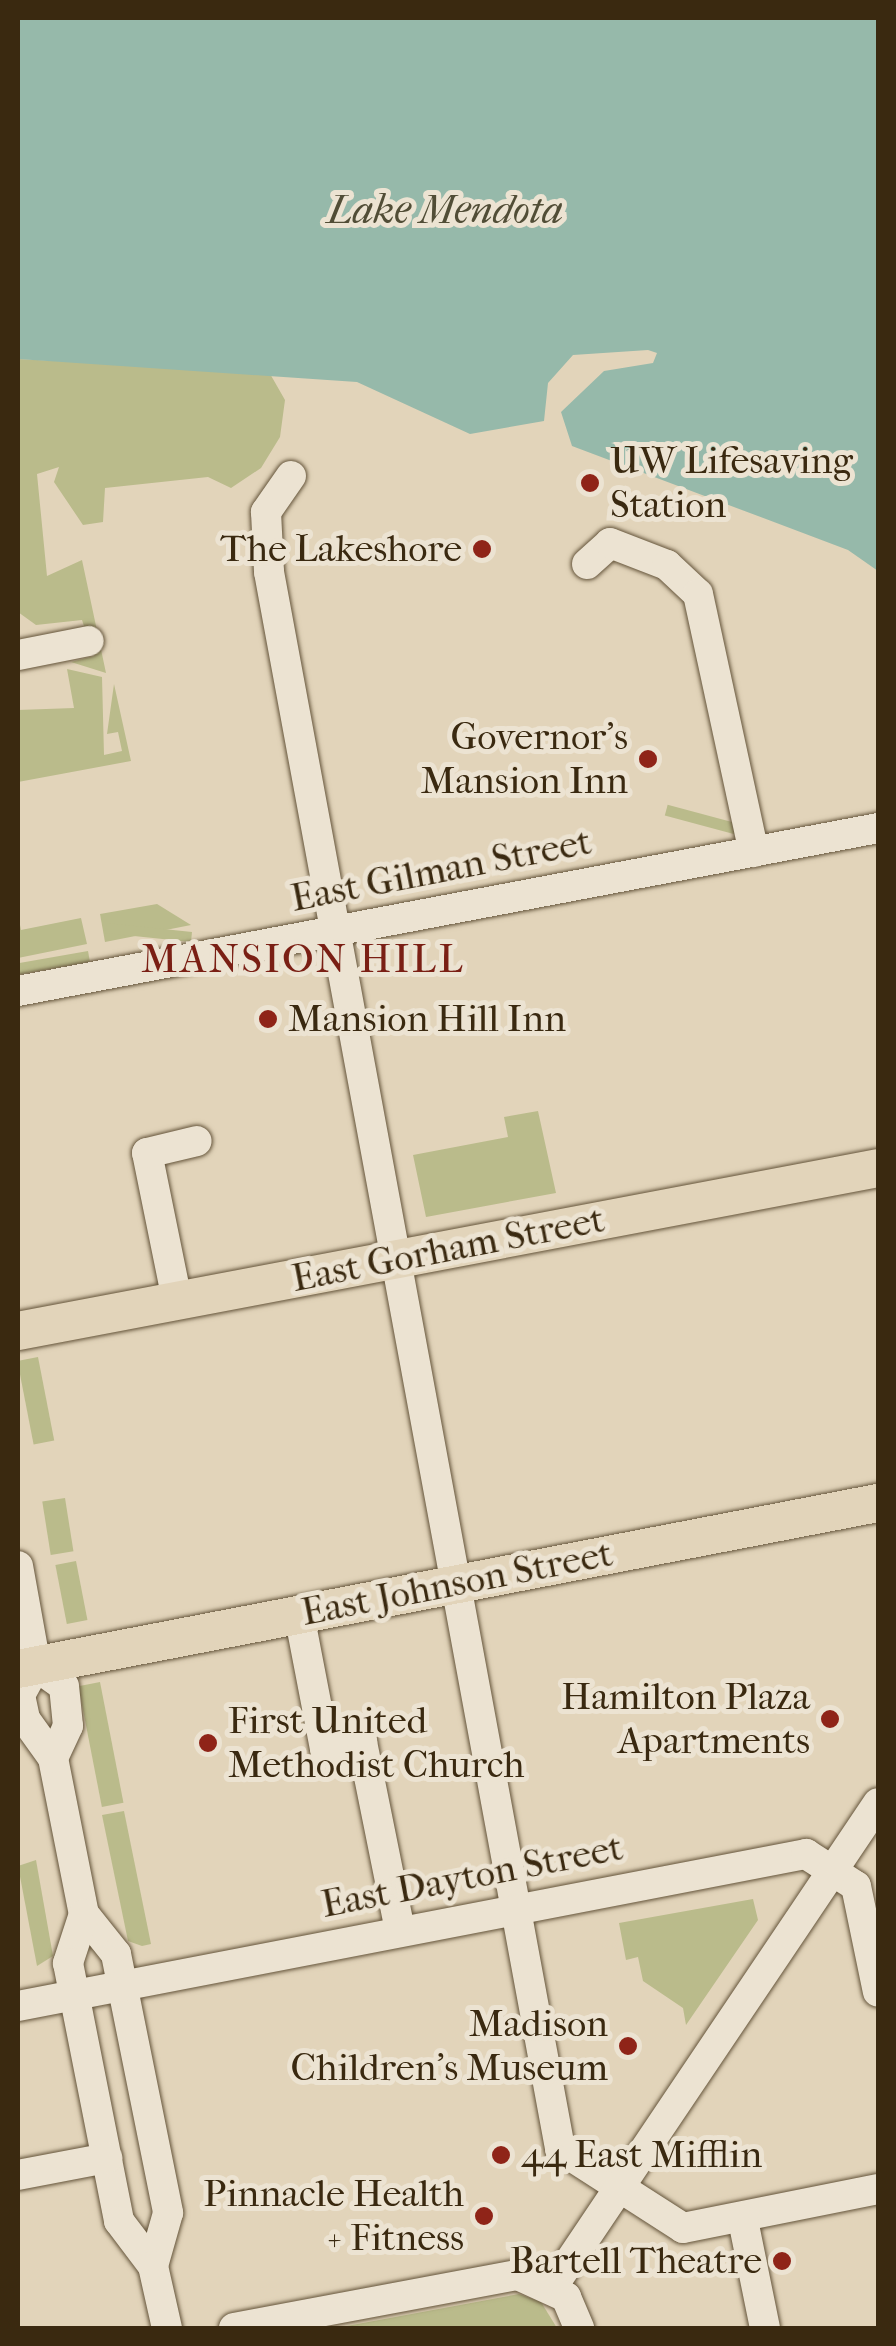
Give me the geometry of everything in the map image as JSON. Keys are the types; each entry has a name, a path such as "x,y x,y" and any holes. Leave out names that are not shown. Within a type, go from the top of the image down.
{"main road":[{"name":"East Gorham Street","path":"18,1330 878,1168"},
{"name":"East Johnson Street","path":"27,1668 878,1503"}],"street":[{"path":"292,476 266,512 269,572 523,1907 560,2149 614,2190 683,2228 743,2220 878,2189"},
{"path":"587,564 610,543 667,565 698,594 754,852"},
{"path":"18,655 88,641"},
{"name":"East Gilman Street","path":"18,992 878,828"},
{"path":"178,1300 146,1153 197,1141"},
{"path":"18,1566 27,1668 20,1695 24,1719 54,1758 84,1914 110,1940 122,1984 168,2213 153,2266 167,2328"},
{"path":"299,1614 325,1749 362,1742 400,1931"},
{"path":"27,1668 64,1686 68,1726 54,1758"},
{"path":"553,2286 878,1803"},
{"name":"East Dayton Street","path":"18,2006 791,1854 835,1865"},
{"path":"835,1865 862,1900 878,1992"},
{"path":"84,1914 69,1945 106,2158 124,2235 153,2266"},
{"path":"18,2175 106,2158"},
{"path":"743,2220 765,2328"},
{"path":"234,2328 518,2274 553,2286 578,2328"}],"green space":[{"path":"18,359 269,372 285,400 280,437 261,468 231,488 208,477 105,488 103,522 83,525 54,482 59,467 37,474 47,576 82,560 106,673 71,662 94,656 82,620 36,625 18,612"},
{"path":"67,669 102,677 104,755 122,751 118,732 107,734 114,684 131,761 18,782 18,710 74,708"},
{"path":"668,805 743,825 740,836 665,815"},
{"path":"157,904 191,925 105,942 100,914"},
{"path":"18,915 21,930 81,918 87,944 18,958"},
{"path":"106,923 192,932 191,942 105,933"},
{"path":"88,951 90,962 20,974 18,963"},
{"path":"538,1111 556,1193 426,1217 413,1155 508,1137 504,1117"},
{"path":"38,1357 54,1440 34,1444 18,1361"},
{"path":"65,1498 73,1551 51,1555 42,1502"},
{"path":"76,1561 87,1620 67,1624 55,1565"},
{"path":"100,1682 123,1803 102,1807 78,1686"},
{"path":"124,1811 151,1944 142,1946 128,1941 102,1815"},
{"path":"36,1860 53,1956 37,1966 18,1866"},
{"path":"753,1899 758,1920 686,2025 683,2008 643,1981 638,1957 626,1960 619,1923"},
{"path":"519,2294 541,2302 557,2328 336,2328"}],"water":[{"name":"Lake Mendota","path":"18,18 878,18 878,571 848,550 572,446 561,412 604,371 653,363 657,353 648,350 573,355 548,383 544,421 470,434 357,382 18,359"}],"place":[{"name":"UW Lifesaving Station","path":"590,483"},
{"name":"The Lakeshore","path":"482,549"},
{"name":"Governor's Mansion Inn","path":"648,759"},
{"name":"Mansion Hill Inn","path":"268,1019"},
{"name":"Hamilton Plaza Apartments","path":"830,1719"},
{"name":"First United Methodist Church","path":"208,1743"},
{"name":"Madison Children's Museum","path":"628,2046"},
{"name":"44 East Mifflin","path":"501,2155"},
{"name":"Pinnacle Health + Fitness","path":"484,2216"},
{"name":"Bartell Theatre","path":"782,2261"}],"district":[{"name":"MANSION HILL","path":"303,959"}]}
